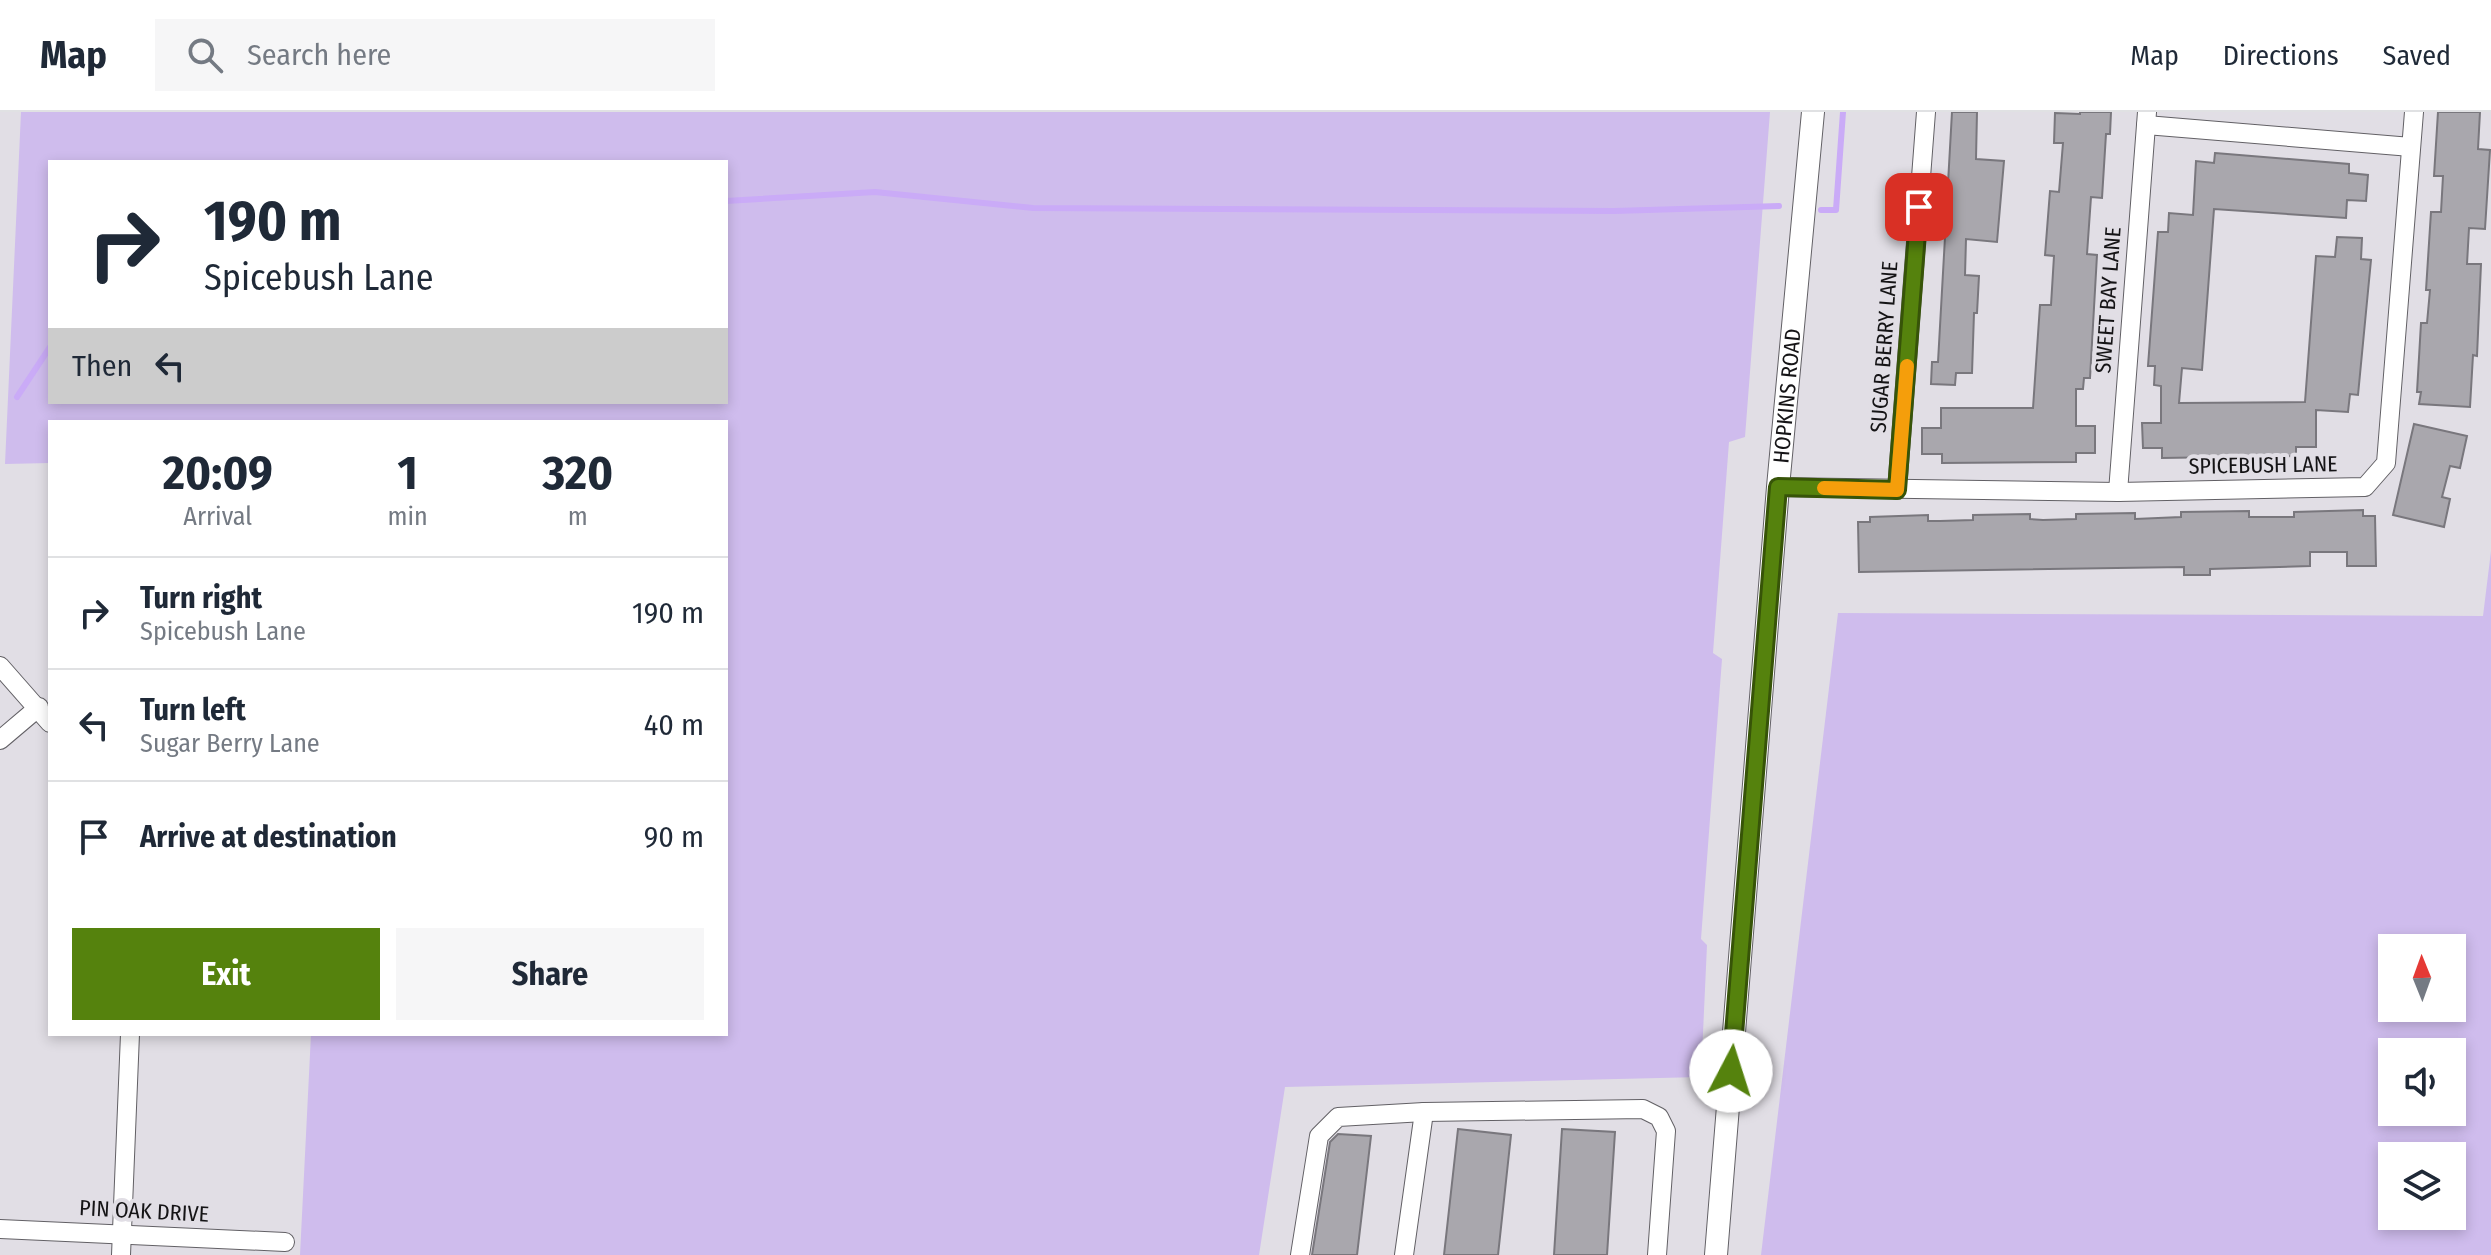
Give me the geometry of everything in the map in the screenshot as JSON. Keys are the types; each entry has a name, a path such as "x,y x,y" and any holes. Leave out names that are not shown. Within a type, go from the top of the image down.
{"street":[{"name":"HOPKINS ROAD","path":"1716,1255 1778,487 1813,112"},
{"name":"SUGAR BERRY LANE","path":"1897,490 1926,112"},
{"name":"SPICEBUSH LANE","path":"1778,487 2118,492 2365,487 2386,463 2414,112"},
{"path":"2146,119 2411,147"},
{"name":"SWEET BAY LANE","path":"2118,492 2146,119"},
{"path":"0,666 46,714 0,740"},
{"path":"121,1255 130,1036"},
{"path":"1300,1255 1319,1136 1338,1117 1424,1112 1643,1109 1659,1117 1666,1131 1657,1255"},
{"path":"1404,1255 1424,1112"},
{"name":"PIN OAK DRIVE","path":"0,1229 285,1242"}],"shaded area":[{"path":"21,112 1770,112 1745,437 1729,442 1713,653 1722,659 1701,939 1707,945 1701,1077 1285,1087 1259,1255 300,1255 311,1036 728,1036 728,420 48,420 48,463 5,464"},
{"path":"2491,551 2491,1255 1761,1255 1838,613 2483,616"}],"building":[{"path":"1952,112 1977,112 1976,159 2004,161 1997,242 1966,239 1965,275 1979,276 1977,313 1974,313 1972,373 1956,373 1955,385 1931,384 1932,362 1938,362"},
{"path":"2111,112 2110,134 2106,134 2102,198 2091,197 2087,254 2097,255 2090,378 2084,378 2083,389 2076,389 2076,426 2095,426 2095,453 2076,453 2076,462 1942,463 1942,454 1922,454 1922,428 1941,428 1941,408 2033,408 2040,305 2051,305 2054,256 2045,255 2050,191 2059,192 2063,143 2054,143 2055,113"},
{"path":"2438,112 2480,112 2478,149 2490,150 2485,229 2469,228 2467,264 2481,264 2477,356 2473,355 2470,407 2419,404 2421,392 2417,392 2421,323 2427,323 2430,290 2426,290 2431,212 2441,212 2443,176 2434,176"},
{"path":"2215,153 2349,164 2349,173 2368,175 2366,201 2347,200 2346,218 2214,209 2202,370 2182,368 2179,403 2305,402 2316,256 2335,257 2337,237 2362,238 2361,259 2371,260 2358,395 2350,394 2348,412 2316,410 2316,447 2296,447 2296,456 2162,458 2162,448 2143,448 2142,423 2161,423 2161,386 2154,385 2155,366 2148,366 2158,232 2168,232 2169,213 2193,215 2196,161 2214,163"},
{"path":"2414,424 2467,436 2460,468 2450,466 2442,497 2450,499 2444,527 2393,515"},
{"path":"2363,510 2363,516 2375,516 2376,566 2347,566 2347,552 2310,552 2310,566 2210,569 2210,575 2184,575 2184,567 1859,572 1858,522 1870,522 1870,517 1928,515 1928,521 1940,521 1973,520 1973,515 2030,514 2030,519 2043,520 2076,519 2076,514 2135,513 2135,519 2181,517 2181,512 2249,511 2249,517 2294,517 2294,512"},
{"path":"1458,1129 1511,1135 1498,1255 1444,1255"},
{"path":"1562,1129 1615,1132 1607,1255 1554,1255"},
{"path":"1338,1134 1371,1136 1357,1255 1312,1255 1330,1142"}],"waterway":[{"path":"1821,210 1836,210 1843,112"},
{"path":"728,201 875,192 1033,208 1614,211 1779,206"},
{"path":"17,397 48,350"}],"slow traffic":[{"path":"1824,488 1897,490 1907,366"}],"route":[{"path":"1731,1071 1778,487 1897,490 1919,207"}]}
